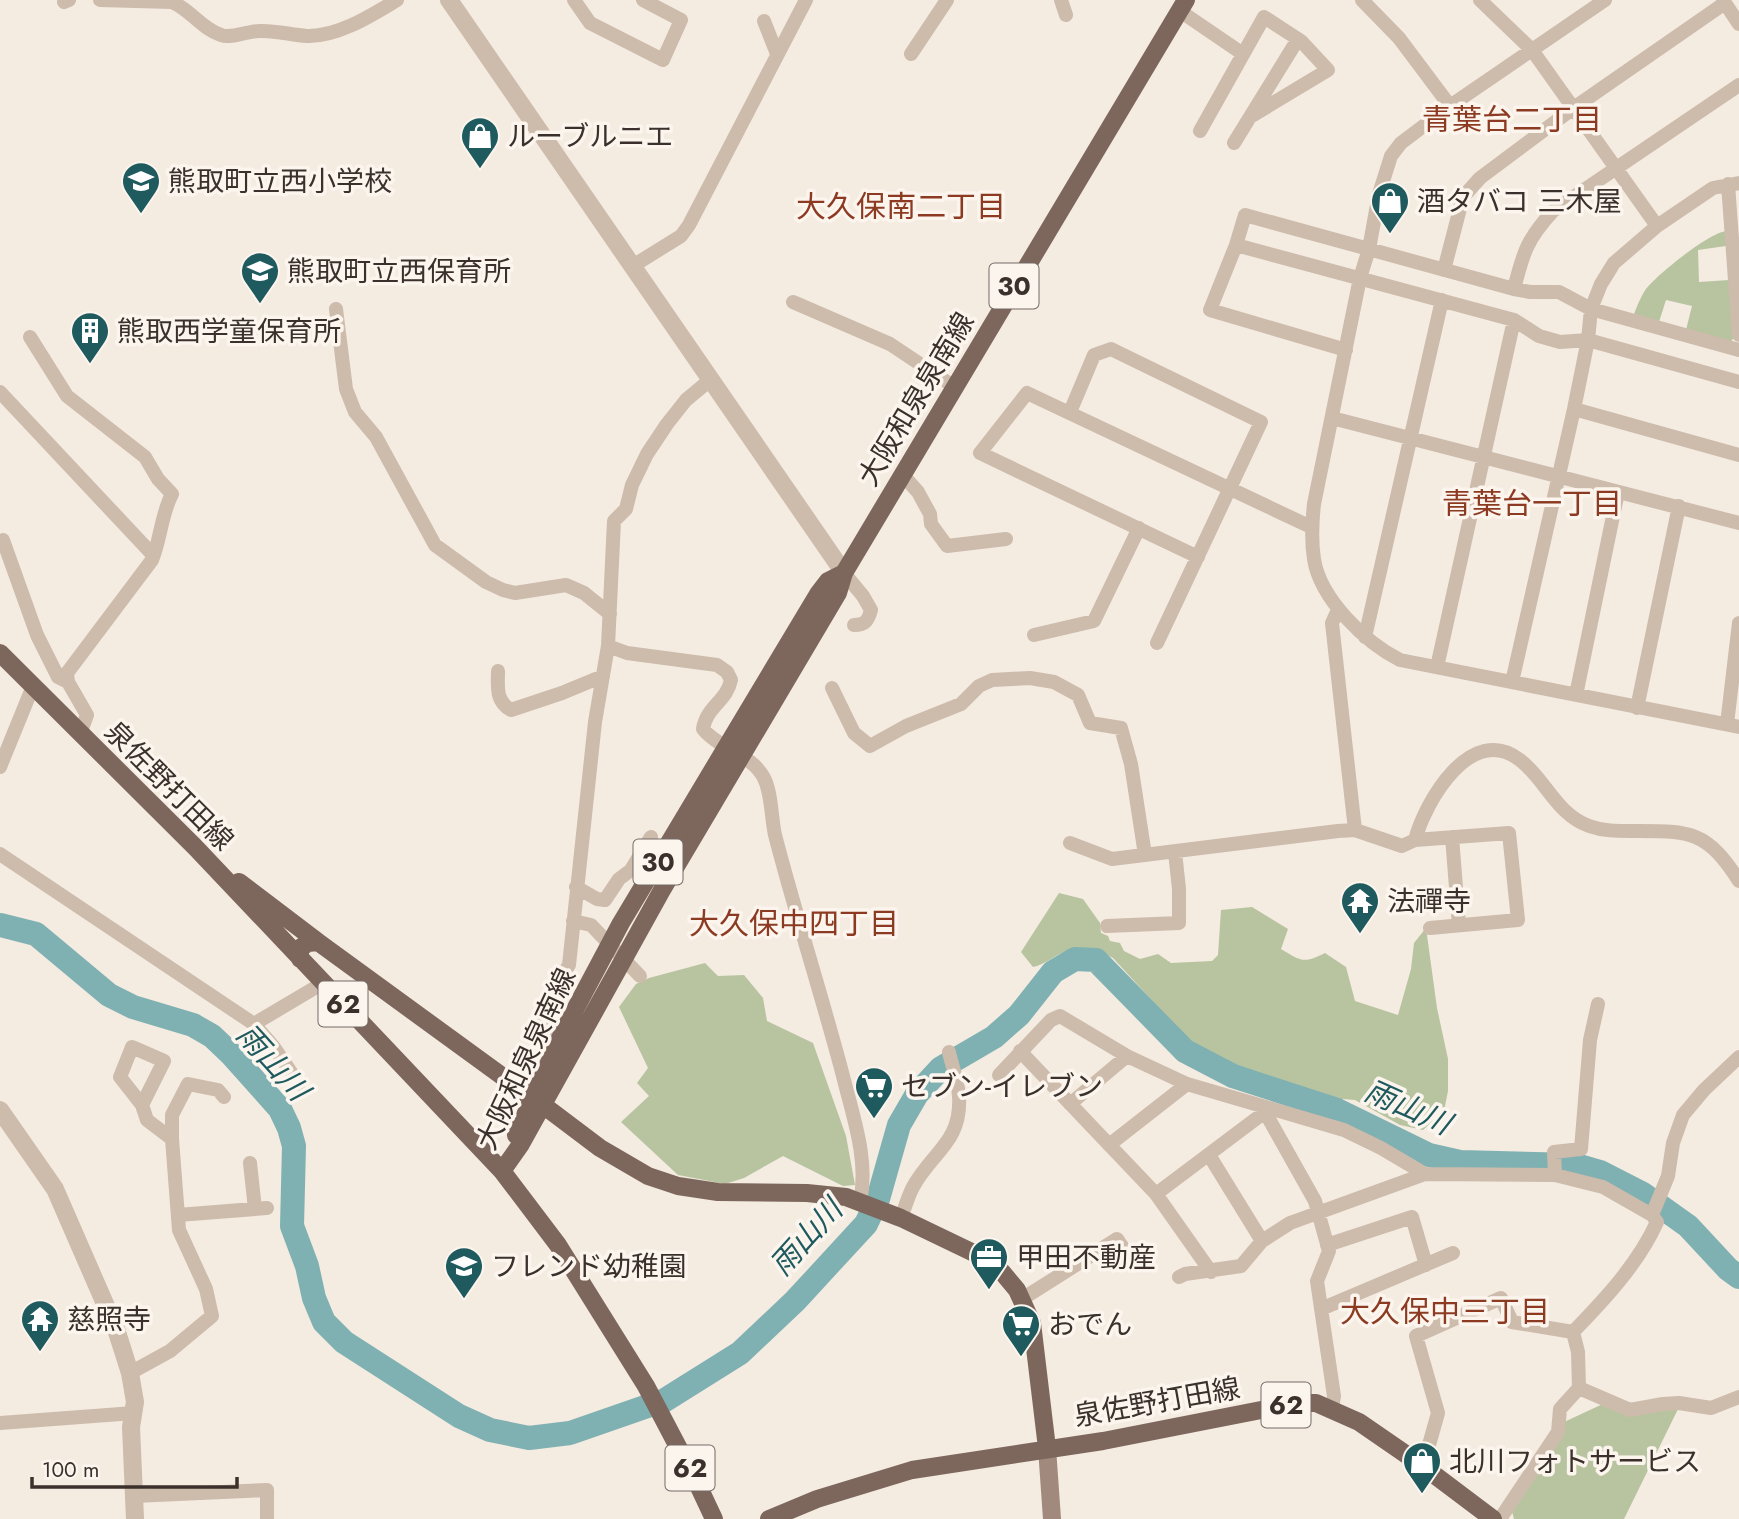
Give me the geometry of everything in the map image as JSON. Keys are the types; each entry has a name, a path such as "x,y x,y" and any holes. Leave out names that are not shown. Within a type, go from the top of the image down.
{"main road":[{"name":"大阪和泉泉南線","path":"502,1171 537,1101 613,974 818,594 828,581 844,573 953,386 1183,6"},
{"name":"泉佐野打田線","path":"0,653 195,847 502,1171 558,1245 646,1386 714,1519"},
{"name":"大阪和泉泉南線","path":"537,1101 562,1034 621,923 734,751"},
{"name":"62","path":"195,847 318,942"},
{"name":"泉佐野打田線","path":"318,942 626,1165 648,1176 678,1186 718,1192 846,1196 894,1215 978,1255 1002,1272 1021,1299 1032,1323 1047,1448"},
{"name":"62","path":"300,959 300,948 308,943 318,942"},
{"name":"泉佐野打田線","path":"769,1519 802,1504 897,1474 1102,1441 1297,1403 1316,1403 1359,1422 1493,1519"},
{"path":"1047,1448 1052,1519"}],"street":[{"path":"100,0 172,2 183,6 223,37 266,31 309,36 326,34 352,24 397,0"},
{"path":"449,0 631,267 844,573 863,596 871,610 868,620 861,625 854,625"},
{"path":"574,0 590,23 663,60 681,20 643,0"},
{"path":"631,267 681,236 689,225 806,0"},
{"path":"911,54 947,0"},
{"path":"1060,0 1066,15"},
{"path":"1362,0 1399,38 1450,106"},
{"path":"1480,0 1532,50 1657,226"},
{"path":"1605,0 1450,106 1401,143 1391,156 1379,194 1369,249 1360,278 1311,527 1314,562 1338,610 1381,650 1400,660 1733,725 1739,623"},
{"path":"1444,270 1463,197 1480,178 1724,1 1739,24"},
{"path":"1183,6 1243,54"},
{"path":"1200,131 1264,17 1298,39 1328,70 1250,117"},
{"path":"764,20 777,54"},
{"path":"1234,143 1298,39"},
{"path":"1514,289 1523,254 1534,232 1553,211 1739,85"},
{"path":"1513,682 1574,409 1588,340 1591,309 1601,284 1614,263 1657,226 1713,188 1734,183 1739,335"},
{"path":"1346,350 1210,310 1237,245 1245,215 1514,289 1559,292 1591,309 1739,350"},
{"path":"1237,245 1514,320 1539,336 1549,339 1560,342 1588,340 1739,382"},
{"path":"1365,637 1442,300"},
{"path":"793,302 890,344 953,386"},
{"path":"336,309 346,389 355,412 376,437 435,545 486,582 503,590 515,593 566,585 584,593 610,614"},
{"path":"1437,667 1514,320"},
{"path":"30,337 67,396 145,457 158,479 172,494 164,510 159,543 153,555 130,591 67,673 68,682 87,715 80,734"},
{"path":"1070,412 1094,355 1111,349 1261,422 1157,643"},
{"path":"562,1034 546,1024 541,1017 541,1008 569,965 595,722 608,646 614,521 626,509 632,485 647,454 667,424 686,400 710,380"},
{"path":"0,392 153,555"},
{"path":"1198,557 980,453 1027,393 1311,527"},
{"path":"1574,409 1739,455"},
{"path":"1332,418 1739,523"},
{"path":"902,474 918,492 930,514 931,524 947,546 1006,539"},
{"path":"1576,695 1618,492"},
{"path":"1637,708 1679,506"},
{"path":"1034,635 1094,621 1139,528"},
{"path":"3,540 37,635 58,677 68,682"},
{"path":"1338,610 1332,623 1355,831"},
{"path":"608,646 627,653 717,665 727,672 731,680 729,690 705,718 703,729 711,739 758,768 766,781 775,833 829,1020 857,1131 863,1169 864,1203"},
{"path":"498,671 500,701 510,710 562,694 603,676"},
{"path":"832,688 854,733 870,746 906,726 961,704 979,687 992,680 1030,678 1054,681 1078,695 1090,723 1121,728 1131,764 1145,855"},
{"path":"0,767 33,686"},
{"path":"1415,840 1419,823 1435,795 1461,763 1474,754 1506,752 1519,759 1571,817 1589,826 1611,831 1680,831 1699,838 1718,852 1738,878"},
{"path":"1070,843 1112,859 1338,831 1355,831 1402,846 1415,840 1510,833 1518,920 1430,928"},
{"path":"576,887 597,899 605,900 619,879 631,870 651,837"},
{"path":"1452,838 1459,925"},
{"path":"1107,926 1178,923 1179,889 1174,852"},
{"path":"0,854 254,1024 299,1084"},
{"path":"573,921 591,925 640,976"},
{"path":"254,1024 323,983"},
{"path":"1555,1175 1554,1152 1581,1149 1590,1040 1598,1004"},
{"path":"999,1075 1051,1020 1060,1016 1127,1056 1188,1084 1266,1110 1344,1130 1425,1174"},
{"path":"1020,1051 1156,1194 1211,1272"},
{"path":"894,1215 929,1164 950,1141 956,1123 959,1096 949,1052"},
{"path":"1070,1104 1127,1056"},
{"path":"1652,1215 1668,1175 1673,1143 1683,1115 1704,1090 1739,1057"},
{"path":"130,1373 170,1350 212,1316 206,1289 179,1230 172,1115 188,1084 218,1090 224,1097"},
{"path":"1109,1145 1188,1084"},
{"path":"142,1105 147,1120 172,1139"},
{"path":"0,1110 55,1189 116,1329 130,1373 134,1413 131,1427 135,1519"},
{"path":"1156,1194 1266,1110"},
{"path":"1266,1110 1315,1201 1328,1245 1329,1251 1317,1281 1334,1396 1332,1409"},
{"path":"1209,1155 1262,1241"},
{"path":"178,1215 261,1208 250,1163"},
{"path":"1179,1277 1241,1266 1262,1241 1290,1223 1425,1174 1555,1175 1604,1187 1652,1215 1657,1222 1648,1241 1611,1292 1573,1332"},
{"path":"1328,1245 1412,1217 1426,1265"},
{"path":"1021,1299 1117,1239 1129,1257"},
{"path":"1321,1309 1453,1253"},
{"path":"1420,1464 1429,1445 1438,1413 1416,1336 1501,1298 1512,1322 1573,1332"},
{"path":"1500,1519 1558,1432 1560,1409 1579,1388 1578,1352 1573,1332"},
{"path":"1579,1388 1630,1410 1663,1404 1711,1408 1739,1397"},
{"path":"0,1423 134,1413"},
{"path":"134,1496 267,1490 267,1519"}],"green space":[{"path":"1726,231 1726,246 1698,250 1699,282 1729,280 1734,338 1730,342 1686,330 1692,306 1666,300 1659,322 1634,314 1646,289 1661,274 1707,239"},
{"path":"1059,893 1083,899 1100,923 1101,933 1108,936 1110,941 1120,943 1124,951 1140,959 1158,954 1171,963 1212,961 1218,955 1221,910 1252,907 1288,929 1281,949 1302,960 1325,953 1346,967 1355,1001 1398,1015 1411,969 1414,943 1426,928 1437,1008 1448,1059 1448,1091 1444,1111 1423,1130 1400,1125 1355,1100 1343,1099 1340,1105 1231,1065 1193,1045 1113,958 1095,950 1071,950 1033,967 1021,952"},
{"path":"705,963 718,976 744,975 763,998 767,1021 813,1043 846,1136 855,1185 843,1186 783,1156 744,1178 725,1184 678,1175 621,1122 649,1096 637,1083 648,1068 619,1007 636,984"},
{"path":"1607,1402 1680,1405 1624,1519 1514,1519 1511,1508 1562,1423"}],"waterway":[{"name":"雨山川","path":"0,925 36,934 109,995 133,1007 193,1025 212,1036 231,1054 280,1109 289,1128 294,1146 292,1226 324,1322 344,1342 459,1416 490,1430 529,1438 570,1433 665,1400 740,1353 795,1301 866,1224 878,1199 899,1125 917,1094 941,1068 994,1037 1019,1015 1053,972 1075,959 1096,960 1185,1051 1233,1076 1337,1110 1429,1155 1460,1162 1576,1165 1600,1172 1643,1194 1688,1226 1728,1269 1739,1277"}],"place":[{"name":"ルーブルニエ","path":"480,170"},
{"name":"熊取町立西小学校","path":"141,215"},
{"name":"酒タバコ 三木屋","path":"1390,235"},
{"name":"熊取町立西保育所","path":"260,305"},
{"name":"熊取西学童保育所","path":"90,365"},
{"name":"法禪寺","path":"1360,935"},
{"name":"セブン-イレブン","path":"874,1120"},
{"name":"甲田不動産","path":"989,1291"},
{"name":"フレンド幼稚園","path":"464,1300"},
{"name":"慈照寺","path":"40,1353"},
{"name":"おでん","path":"1021,1358"},
{"name":"北川フォトサービス","path":"1422,1495"}],"district":[{"name":"青葉台二丁目","path":"1512,119"},
{"name":"大久保南二丁目","path":"901,206"},
{"name":"青葉台一丁目","path":"1532,503"},
{"name":"大久保中四丁目","path":"794,923"},
{"name":"大久保中三丁目","path":"1445,1311"}]}
